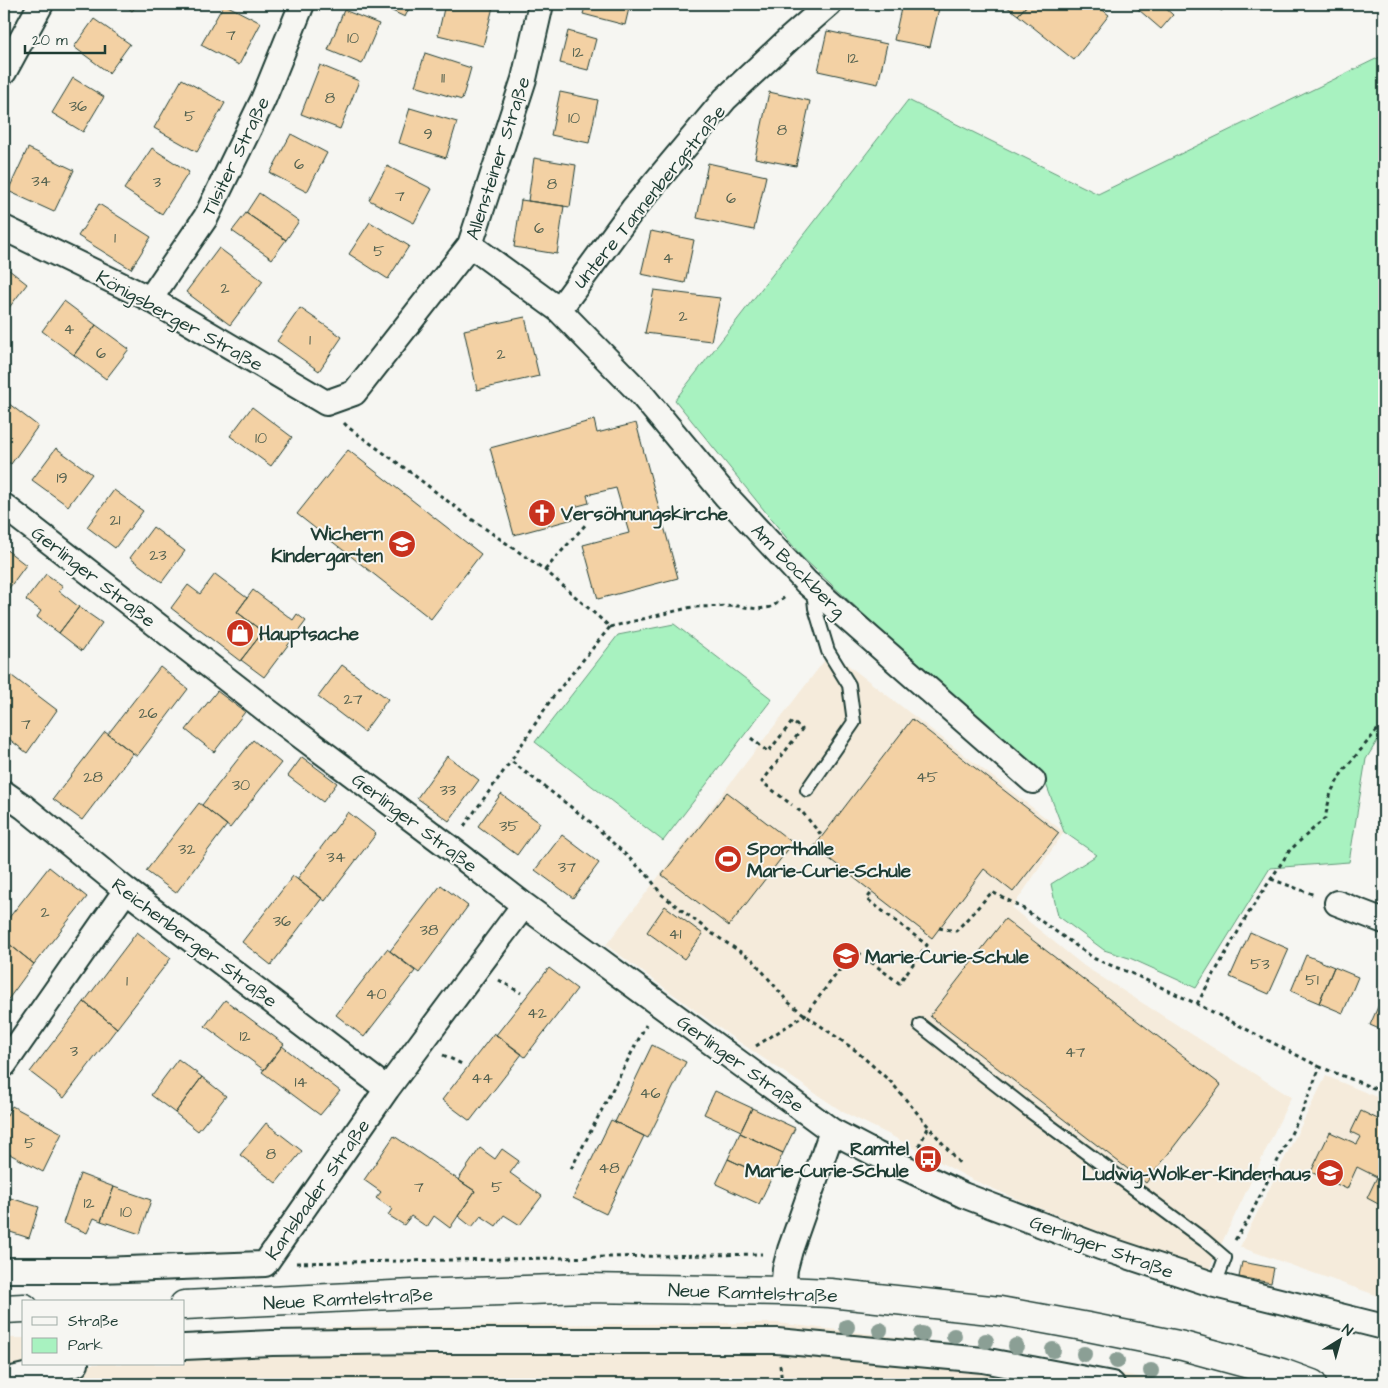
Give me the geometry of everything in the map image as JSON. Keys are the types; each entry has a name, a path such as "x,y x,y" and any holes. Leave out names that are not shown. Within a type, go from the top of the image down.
{"main road":[{"name":"Neue Ramtelstraße","path":"185,1305 584,1288 783,1291 830,1294 1000,1311 1183,1346 1282,1373 1312,1384"},
{"path":"4,1309 22,1308"}],"street":[{"path":"4,72 41,4"},
{"name":"Tilsiter Straße","path":"150,299 206,217 263,100 302,4"},
{"name":"Allensteiner Straße","path":"326,403 354,393 470,245 524,79 541,4"},
{"name":"Untere Tannenbergstraße","path":"559,310 633,209 725,99 829,4"},
{"name":"Königsberger Straße","path":"4,228 150,299 326,403"},
{"name":"Am Bockberg","path":"470,245 559,310 642,395 726,496 809,586 1033,781"},
{"name":"Gerlinger Straße","path":"4,506 265,709 524,905 832,1131 962,1195 1100,1247 1215,1285 1384,1327"},
{"name":"Reichenberger Straße","path":"4,793 126,890 388,1089"},
{"path":"4,1065 126,890"},
{"path":"1337,903 1384,921"},
{"name":"Karlsbader Straße","path":"4,1270 100,1270 270,1257 388,1089 524,905"},
{"path":"783,1291 785,1269 790,1250 832,1131"},
{"path":"185,1347 272,1343 426,1341 777,1341 983,1360 1103,1384"},
{"path":"4,1381 68,1366"}],"lane":[{"path":"806,790 854,722 849,686 828,651 809,586"},
{"path":"920,1025 1204,1240 1225,1258 1215,1285"}],"path":[{"path":"326,403 349,428 467,516 545,570 610,627"},
{"path":"545,570 586,524"},
{"path":"449,847 511,762 552,698 610,627 692,606 738,606 758,610 772,607 809,586"},
{"path":"751,738 768,752 792,722 802,729 762,782 803,813 822,836"},
{"path":"1197,1004 1270,879 1290,850 1325,818 1331,792 1343,771 1384,722"},
{"path":"511,762 593,824 649,877 661,894 710,932 754,960 788,1002 855,1050 891,1082 962,1167 962,1195"},
{"path":"803,813 806,790"},
{"path":"1270,879 1337,903"},
{"path":"735,1059 805,1015 855,950 899,983 927,945 867,899 872,892"},
{"path":"939,928 956,930 992,892 1022,907 1095,959 1134,974 1197,1004 1320,1067 1384,1092"},
{"path":"572,1169 658,1002"},
{"path":"1225,1258 1247,1222 1298,1120 1320,1067"},
{"path":"270,1257 434,1260 770,1254 790,1250"}],"shaded area":[{"name":"Marie-Curie-Schule","path":"831,652 1064,832 1012,908 1084,966 1291,1097 1207,1274 1026,1203 971,1179 843,1112 729,1035 606,945"},
{"name":"Ludwig-Wolker-Kinderhaus","path":"1326,1076 1384,1100 1384,1298 1240,1247"},
{"path":"777,1323 981,1347 1144,1378 1145,1384 4,1384 4,1338 22,1338 22,1366 185,1366 185,1333 360,1326"}],"green space":[{"path":"1384,55 1384,730 1366,759 1349,862 1270,868 1196,988 1132,959 1104,950 1058,916 1051,884 1097,855 1064,832 1046,784 802,557 675,400 908,100 1098,194"},
{"path":"674,624 772,699 663,841 535,742 618,635"}],"building":[{"path":"124,4 139,4 132,11"},
{"path":"224,4 261,23 239,65 201,45"},
{"path":"377,4 411,4 405,17"},
{"path":"445,4 481,4 493,7 483,46 438,35"},
{"path":"586,4 630,4 625,25 583,14"},
{"path":"902,4 940,4 930,47 894,40"},
{"path":"1003,4 1028,4 1018,15"},
{"path":"1028,4 1095,4 1109,15 1074,60 1018,15"},
{"path":"1132,4 1163,4 1173,15 1161,29"},
{"path":"1217,4 1232,4 1221,11"},
{"path":"344,10 379,24 362,64 328,50"},
{"path":"94,19 130,44 109,73 74,47"},
{"path":"568,31 596,39 588,70 560,63"},
{"path":"827,31 887,44 878,84 818,71"},
{"path":"425,53 471,68 462,100 415,86"},
{"path":"320,65 359,81 340,129 301,114"},
{"path":"73,78 104,97 83,132 52,113"},
{"path":"182,79 225,103 197,152 154,128"},
{"path":"560,92 598,100 589,143 551,135"},
{"path":"769,92 810,101 796,166 755,158"},
{"path":"410,108 457,122 446,158 399,143"},
{"path":"291,134 327,153 307,192 270,173"},
{"path":"28,148 74,170 54,212 8,191"},
{"path":"152,148 189,172 162,214 124,189"},
{"path":"534,158 576,165 570,207 528,201"},
{"path":"708,163 766,176 754,230 697,218"},
{"path":"387,166 432,189 414,223 369,200"},
{"path":"259,193 299,221 286,240 246,213"},
{"path":"521,200 564,206 557,254 514,247"},
{"path":"99,204 151,237 131,269 78,236"},
{"path":"246,213 286,240 272,259 232,231"},
{"path":"370,222 409,246 388,279 349,254"},
{"path":"651,231 694,240 685,283 641,274"},
{"path":"219,248 263,281 230,325 186,292"},
{"path":"4,266 27,284 5,313 4,312"},
{"path":"654,290 720,298 711,341 645,333"},
{"path":"64,301 96,325 74,355 42,331"},
{"path":"300,308 342,337 319,371 277,341"},
{"path":"525,317 539,376 477,390 464,330"},
{"path":"96,325 129,349 106,379 74,355"},
{"path":"4,400 38,426 11,464 4,459"},
{"path":"252,407 292,437 271,466 230,436"},
{"name":"Versöhnungskirche","path":"594,420 597,433 636,423 678,578 598,599 583,545 629,533 616,488 587,495 589,503 574,507 577,518 514,535 490,448"},
{"path":"56,448 92,474 68,506 32,480"},
{"path":"348,450 481,554 431,619 297,514"},
{"path":"114,490 143,511 115,548 87,527"},
{"path":"153,527 185,551 162,582 130,558"},
{"path":"4,548 26,565 4,595"},
{"path":"46,574 63,586 59,591 79,607 59,633 37,617 41,611 26,600"},
{"path":"215,574 247,598 237,612 263,632 240,661 171,608 188,585 200,594"},
{"path":"253,590 293,620 297,614 306,621 264,677 241,660 263,632 237,612"},
{"path":"79,607 102,623 82,651 59,633"},
{"path":"342,665 388,699 364,732 318,697"},
{"path":"160,667 188,689 137,756 108,734"},
{"path":"4,670 57,710 27,753 4,735"},
{"path":"217,691 245,712 214,752 186,730"},
{"path":"912,719 1059,833 1013,892 984,869 932,938 814,847"},
{"path":"105,732 133,753 82,820 53,799"},
{"path":"253,740 281,763 230,828 202,805"},
{"path":"447,756 479,780 449,821 417,798"},
{"path":"302,757 337,783 323,802 288,776"},
{"name":"Sporthalle Marie-Curie-Schule","path":"727,792 793,843 729,926 662,875"},
{"path":"501,794 540,823 517,855 478,826"},
{"path":"199,803 227,825 176,893 146,871"},
{"path":"348,812 376,834 325,901 297,879"},
{"path":"562,835 599,863 573,898 535,870"},
{"path":"49,867 87,897 34,964 4,940 4,924"},
{"path":"293,876 322,898 271,965 242,942"},
{"path":"441,885 468,906 419,973 390,951"},
{"path":"665,906 703,934 684,959 647,932"},
{"path":"1005,919 1221,1085 1146,1183 930,1016"},
{"path":"137,932 171,958 117,1028 84,1002"},
{"path":"1250,932 1289,949 1269,994 1230,977"},
{"path":"4,940 34,964 4,1005"},
{"path":"387,949 415,971 364,1037 336,1015"},
{"path":"1306,955 1334,967 1319,1003 1291,991"},
{"path":"1334,967 1358,977 1343,1013 1319,1003"},
{"path":"549,968 577,989 525,1057 496,1035"},
{"path":"1384,993 1384,1031 1370,1025"},
{"path":"225,1000 284,1044 264,1070 205,1026"},
{"path":"84,1002 117,1028 64,1098 30,1072"},
{"path":"494,1033 522,1054 470,1121 442,1100"},
{"path":"652,1045 686,1062 648,1138 615,1122"},
{"path":"282,1046 340,1091 320,1115 262,1072"},
{"path":"178,1059 202,1077 175,1113 151,1095"},
{"path":"202,1077 226,1096 198,1131 175,1113"},
{"path":"715,1091 752,1108 741,1131 704,1114"},
{"path":"12,1106 62,1133 43,1172 4,1151 4,1120"},
{"path":"752,1108 795,1128 783,1153 740,1133"},
{"path":"1361,1111 1384,1122 1384,1207 1367,1198 1377,1177 1357,1167 1347,1189 1311,1172 1330,1132 1357,1144 1361,1137 1351,1132"},
{"path":"611,1120 644,1136 606,1214 573,1198"},
{"path":"266,1123 302,1151 276,1183 240,1155"},
{"path":"740,1133 783,1153 771,1179 728,1159"},
{"path":"394,1136 475,1191 450,1228 434,1216 427,1227 411,1216 404,1225 388,1215 392,1209 376,1198 381,1192 364,1180"},
{"path":"480,1148 495,1159 502,1149 519,1161 510,1173 542,1196 520,1225 504,1215 496,1226 481,1216 472,1227 458,1216 475,1191 458,1180"},
{"path":"728,1159 771,1179 759,1204 716,1184"},
{"path":"80,1174 114,1187 101,1221 94,1218 87,1233 63,1223"},
{"path":"114,1187 151,1200 140,1234 101,1221"},
{"path":"4,1196 39,1207 29,1238 4,1230"},
{"path":"1242,1262 1274,1268 1271,1283 1239,1277"}],"place":[{"name":"Versöhnungskirche","path":"542,513"},
{"name":"Wichern Kindergarten","path":"402,544"},
{"name":"Hauptsache","path":"240,633"},
{"name":"Sporthalle Marie-Curie-Schule","path":"728,859"},
{"name":"Marie-Curie-Schule","path":"846,956"},
{"name":"Ramtel Marie-Curie-Schule","path":"928,1159"},
{"name":"Ludwig-Wolker-Kinderhaus","path":"1330,1173"}]}
